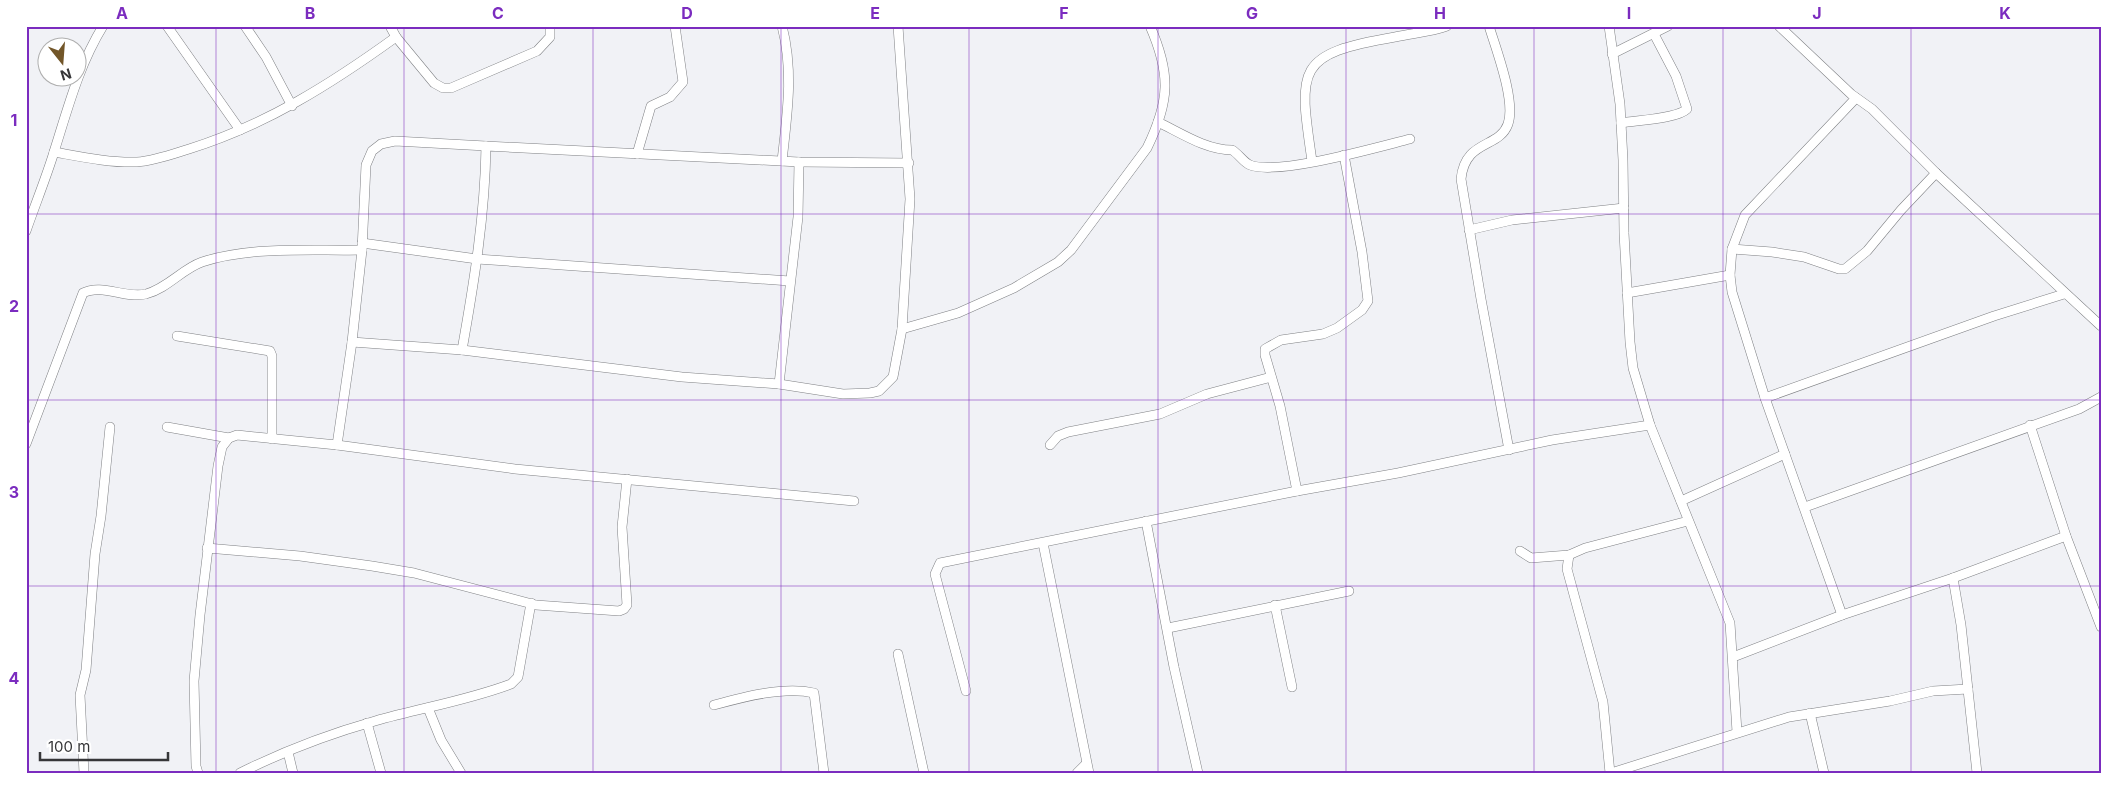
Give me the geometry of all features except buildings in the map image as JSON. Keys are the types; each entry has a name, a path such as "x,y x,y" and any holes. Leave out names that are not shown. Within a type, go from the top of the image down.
{"street":[{"path":"167,26 240,130"},
{"path":"245,26 266,57 292,106"},
{"path":"390,26 396,37 434,83 443,88 451,88 538,51 550,37 550,26"},
{"path":"637,154 651,106 670,97 683,82 675,26"},
{"path":"782,26 786,43 790,85 782,161"},
{"path":"352,342 462,350 682,377 779,384 843,394 870,394 879,391 892,377 902,329 910,199 898,26"},
{"path":"902,329 958,313 1014,288 1058,262 1071,250 1147,148 1158,122 1166,94 1164,68 1159,48 1150,26"},
{"path":"1312,161 1304,100 1306,81 1312,67 1321,58 1352,46 1448,26"},
{"path":"1489,26 1508,95 1510,116 1508,125 1502,133 1472,152 1462,169 1462,193 1510,450"},
{"path":"1609,26 1621,123 1631,356 1638,388 1650,424 1730,623 1737,732"},
{"path":"1612,54 1668,26"},
{"path":"1779,26 1856,98 1872,109 1936,173 2013,243 2064,294 2101,326"},
{"path":"26,232 54,152 67,105 100,27"},
{"path":"1621,123 1674,115 1687,109 1676,76 1654,34"},
{"path":"54,152 112,161 139,162 210,142 292,106 353,68 396,37"},
{"path":"1842,615 1765,398 1732,292 1730,275 1732,249 1745,215 1856,98"},
{"path":"1158,122 1203,144 1222,150 1232,150 1251,166 1300,166 1312,161 1410,139"},
{"path":"337,445 352,342 362,246 366,165 372,151 381,144 411,140 486,146 799,162 909,163"},
{"path":"462,350 472,303 486,146"},
{"path":"1297,490 1288,441 1265,355 1265,348 1281,340 1323,334 1350,320 1368,301 1362,252 1344,155"},
{"path":"779,384 798,217 799,162"},
{"path":"1732,249 1804,257 1839,269 1845,269 1867,251 1901,210 1936,173"},
{"path":"1469,230 1512,220 1624,208"},
{"path":"26,444 83,293 91,289 128,296 145,294 174,280 187,269 202,263 243,254 362,246 477,259 790,281"},
{"path":"1627,294 1730,275"},
{"path":"1765,398 1994,316 2064,294"},
{"path":"177,336 270,351 272,356 272,439"},
{"path":"1050,445 1058,436 1068,432 1160,414 1207,394 1271,377"},
{"path":"1805,507 2079,409 2101,397"},
{"path":"966,691 934,574 936,566 948,560 1043,543 1297,490 1586,434 1650,424"},
{"path":"2030,425 2066,536 2101,627"},
{"path":"84,773 80,695 86,670 95,554 101,516 110,427"},
{"path":"167,428 229,438 237,436 337,445 515,469 854,501"},
{"path":"198,773 196,766 194,681 207,548 218,466 222,447 229,438"},
{"path":"1680,501 1785,454"},
{"path":"207,548 300,556 414,573 530,603 619,611 627,605 622,527 628,479"},
{"path":"1146,521 1174,667 1198,773"},
{"path":"1520,551 1531,558 1569,555 1572,552 1585,548 1688,521"},
{"path":"1733,656 1842,615 1953,578 2066,536"},
{"path":"1043,543 1087,768 1077,773"},
{"path":"1569,555 1567,569 1603,702 1610,773 1737,732 1810,713 1890,701 1933,691 1968,689"},
{"path":"1953,578 1977,773"},
{"path":"1168,628 1349,591"},
{"path":"240,773 288,752 367,723 484,694 515,681 530,603"},
{"path":"1275,605 1292,687"},
{"path":"898,654 924,773"},
{"path":"714,705 748,696 776,693 814,693 824,773"},
{"path":"428,708 441,740 461,773"},
{"path":"1810,713 1824,773"},
{"path":"367,723 381,773"},
{"path":"288,752 293,773"}]}
